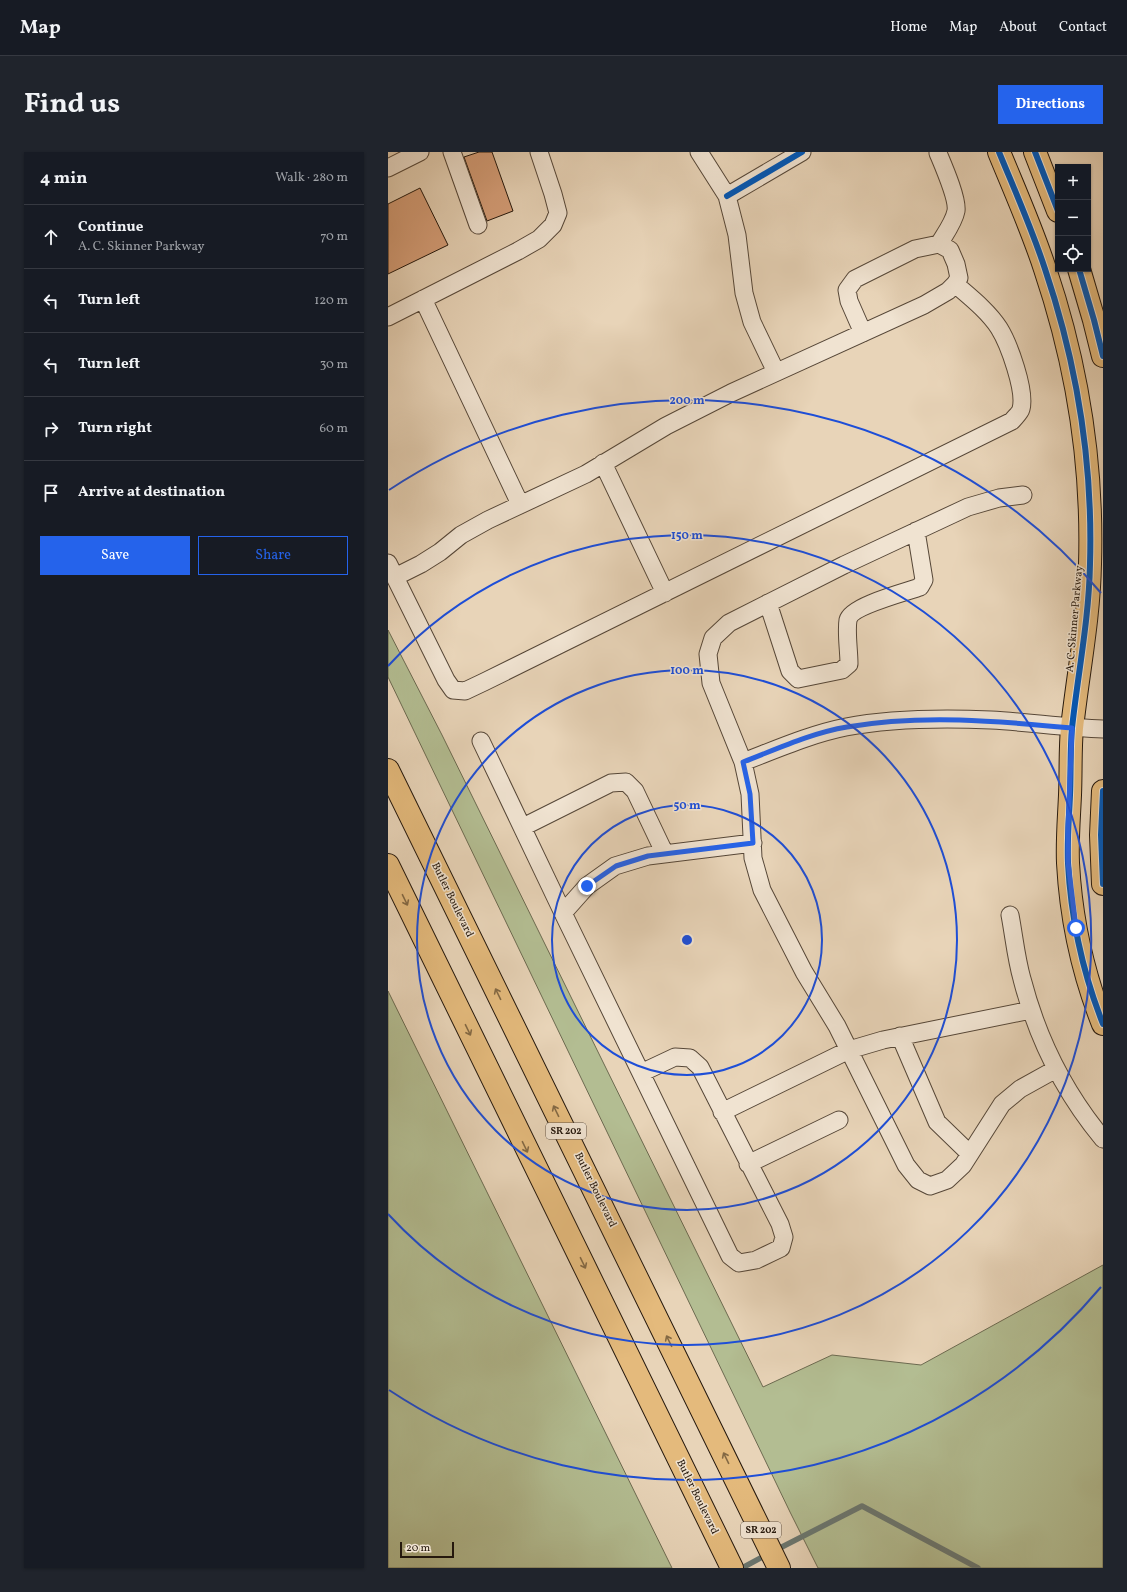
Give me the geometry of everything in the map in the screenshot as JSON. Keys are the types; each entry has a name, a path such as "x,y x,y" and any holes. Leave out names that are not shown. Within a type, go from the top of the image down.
{"main road":[{"name":"A. C. Skinner Parkway","path":"1000,152 1045,269 1055,300 1072,365 1083,431 1090,515 1090,591 1072,728 1068,862 1071,896 1082,962 1103,1024"},
{"path":"1035,152 1055,204"},
{"path":"1080,272 1103,356"},
{"name":"Butler Boulevard","path":"388,770 780,1568"},
{"path":"1103,791 1101,835 1103,884"},
{"name":"Butler Boulevard","path":"388,865 732,1568"}],"street":[{"path":"388,168 420,152"},
{"path":"452,152 478,224"},
{"path":"388,317 539,239 553,225 558,213 539,152"},
{"path":"699,152 727,196 737,235 744,293 752,322 776,372"},
{"path":"727,196 802,152"},
{"path":"938,153 953,195 956,210 949,228 939,244"},
{"path":"863,333 849,301 847,290 855,279 915,249 939,244 950,250 956,264 959,278 948,291 924,305 863,333 776,372 666,426 586,474 520,504 461,535 427,560 392,570 446,680 453,690 465,691 484,682 1012,421 1021,411 1023,398 1014,362 999,328 980,306 955,284"},
{"path":"423,300 520,504"},
{"path":"603,463 665,593"},
{"path":"1023,495 999,498 968,507 844,565 768,603 729,623 713,638 708,654 711,683 743,762 750,794 753,858 762,890 804,972 849,1050 906,1165 918,1180 930,1186 947,1180 963,1165 1002,1104 1020,1089 1056,1069"},
{"path":"768,603 790,671 798,679 842,670 849,664 848,619 852,613 870,604 920,587 924,580 916,531"},
{"path":"743,762 799,740 846,727 900,720 992,720 1072,728 1103,729"},
{"path":"481,742 563,913 730,1256 740,1263 756,1260 781,1248 784,1237 780,1224 700,1068 690,1058 675,1057 641,1073"},
{"path":"523,827 611,783 626,782 635,791 665,854"},
{"path":"563,913 587,886 616,866 648,856 753,843"},
{"path":"1010,915 1022,977 1036,1026 1056,1069 1084,1116 1103,1139"},
{"path":"722,1112 849,1050 900,1036 1031,1010"},
{"path":"900,1036 937,1122 970,1154"},
{"path":"748,1164 839,1120"}],"green space":[{"path":"388,630 442,735 763,1387 832,1355 921,1365 1103,1265 1103,1568 818,1568 388,677"},
{"path":"388,991 672,1568 388,1568"}],"building":[{"path":"479,152 492,152 513,211 487,221 464,157"},
{"path":"420,188 448,245 388,274 388,204"}],"waterway":[{"path":"776,1550 862,1506 978,1568"},
{"path":"742,1568 768,1554"}],"cycle path":[{"path":"727,196 802,152"},
{"path":"999,152 1035,239 1056,305 1074,378 1086,452 1089,489 1090,564 1085,626 1072,728 1068,863 1075,925 1083,965 1103,1024"},
{"path":"1035,152 1055,203"},
{"path":"1080,272 1103,356"},
{"path":"1103,791 1101,835 1103,884"}],"route":[{"path":"587,886 616,866 648,856 753,843 750,794 743,762 799,740 846,727 900,720 992,720 1072,728 1068,862 1076,928"}]}
